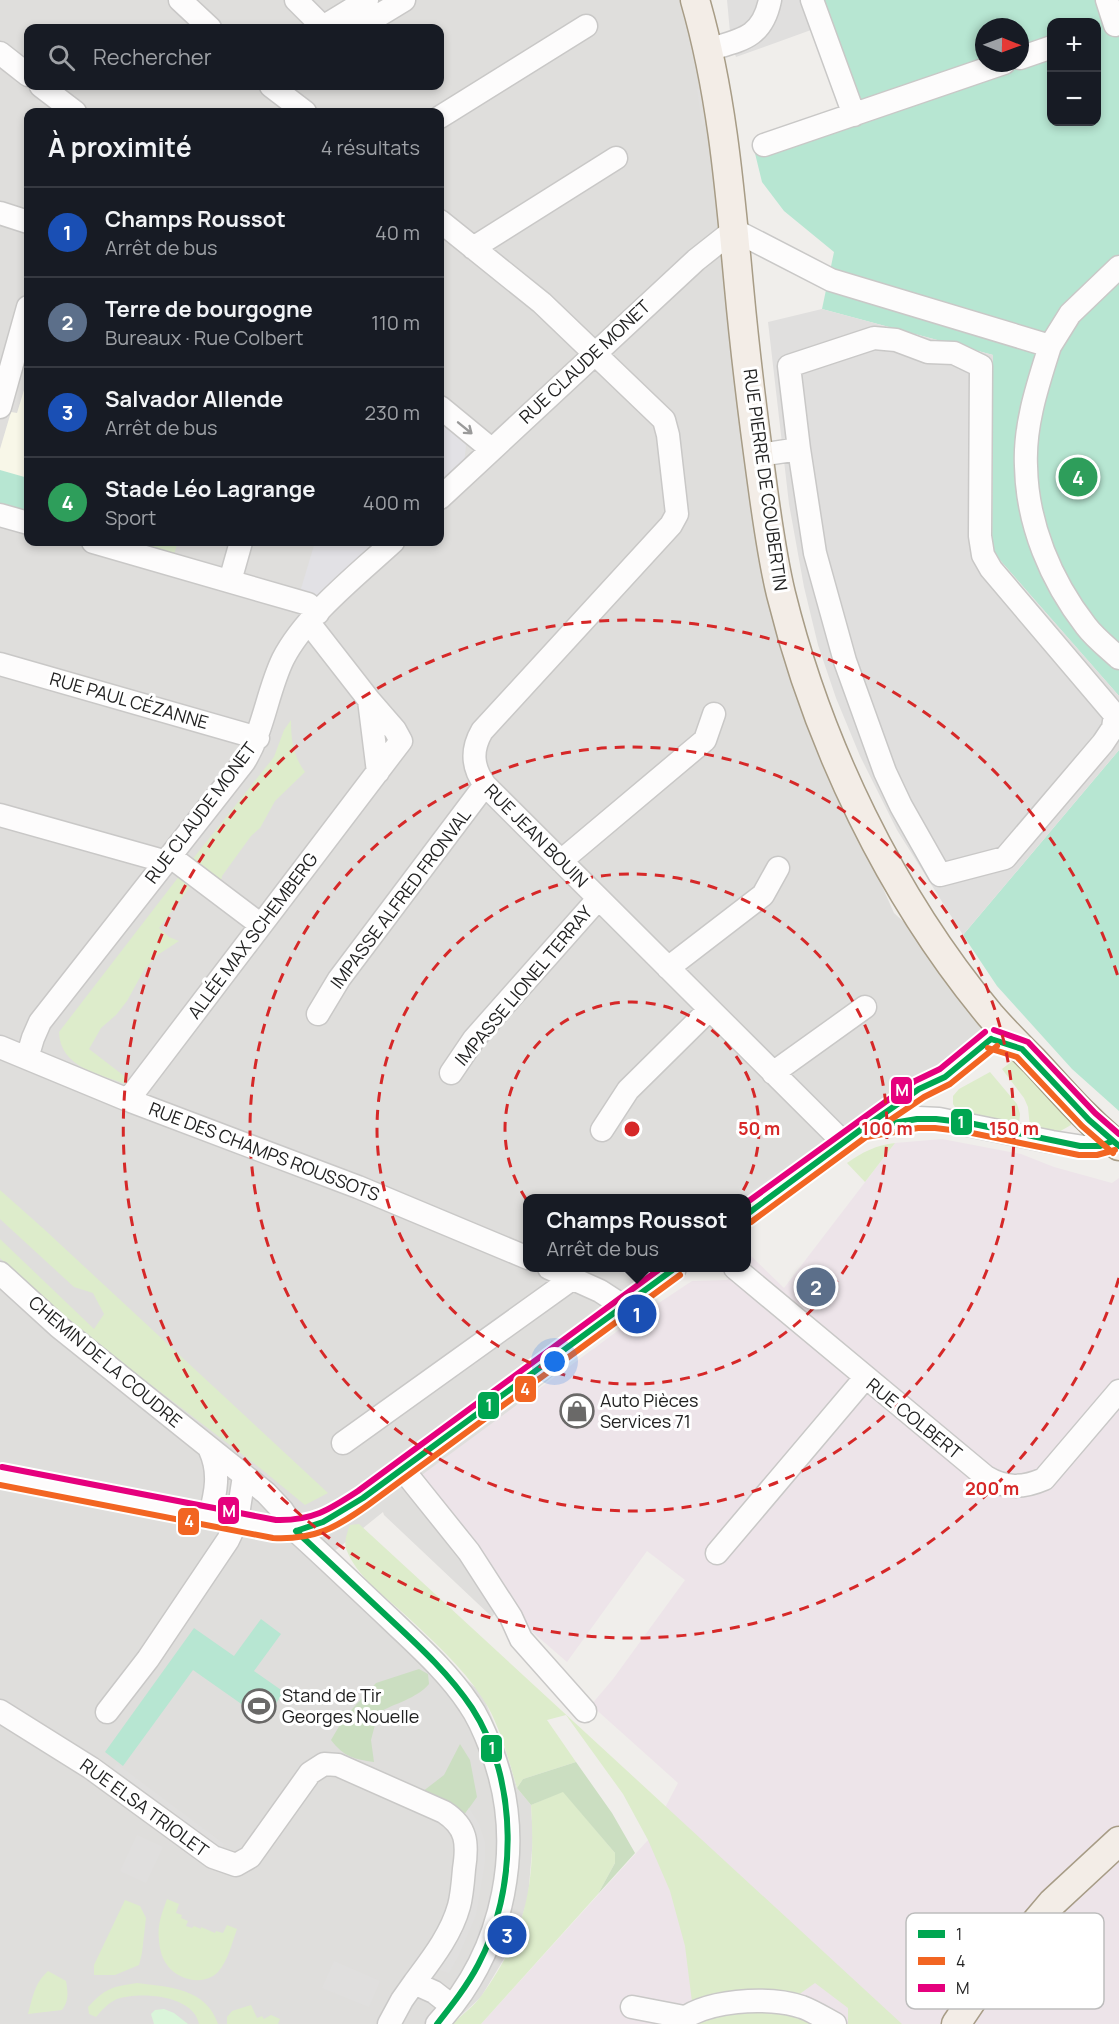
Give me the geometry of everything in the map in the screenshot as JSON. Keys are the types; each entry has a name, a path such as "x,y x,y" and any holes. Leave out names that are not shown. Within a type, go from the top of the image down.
{"main road":[{"name":"RUE PIERRE DE COUBERTIN","path":"695,0 723,137 768,527 780,592 804,675 843,774 889,867 992,1028 1022,1049 1089,1120 1116,1143"},
{"path":"1044,1913 1119,1841"},
{"path":"956,2024 966,2009"}],"street":[{"path":"180,0 206,24"},
{"path":"296,0 320,24"},
{"path":"328,24 367,0"},
{"path":"365,24 404,0"},
{"path":"707,50 750,36 760,27 768,11 770,0"},
{"path":"812,0 854,115"},
{"path":"1107,0 1110,27"},
{"path":"444,115 586,26"},
{"path":"1029,55 1047,49"},
{"path":"0,53 24,72"},
{"path":"764,145 978,72"},
{"path":"46,90 70,108"},
{"path":"277,90 300,108"},
{"path":"473,248 616,158"},
{"path":"0,213 24,221"},
{"name":"RUE JEAN BOUIN","path":"444,224 542,303 664,420 668,435 677,514 671,525 482,731 476,742 475,764 478,775 485,785 598,899 843,1143"},
{"path":"734,231 831,280 1050,346"},
{"name":"RUE CLAUDE MONET","path":"444,494 696,260 734,231"},
{"path":"1119,267 1070,314 1050,346 1036,388 1029,425 1026,466 1030,507 1043,551 1062,590 1087,627 1119,658"},
{"path":"0,407 6,365 24,318"},
{"path":"874,338 896,340 928,352 954,352 981,366 980,536 983,555 991,569 1115,715 1113,728 1103,743 1005,858 940,875 902,806 871,735 834,624 815,554 799,449 789,366 874,338"},
{"path":"444,410 491,449"},
{"path":"759,454 799,449"},
{"path":"0,515 24,522"},
{"path":"116,546 308,604 314,618"},
{"path":"230,581 240,546"},
{"name":"RUE CLAUDE MONET","path":"27,1058 40,1022 244,762 258,738 277,672 298,634 389,546"},
{"name":"ALLÉE MAX SCHEMBERG","path":"128,1100 378,772 369,700 314,618"},
{"name":"RUE PAUL CÉZANNE","path":"0,664 258,738"},
{"path":"561,861 705,740 714,714"},
{"name":"IMPASSE ALFRED FRONVAL","path":"318,1014 339,979 485,785"},
{"path":"0,815 169,859 261,925"},
{"path":"668,968 764,895 778,868"},
{"name":"IMPASSE LIONEL TERRAY","path":"451,1073 474,1039 598,899"},
{"path":"773,1073 865,1007"},
{"path":"602,1130 628,1090 709,1010"},
{"path":"939,1119 934,1105 935,1095 945,1077 992,1028"},
{"name":"RUE DES CHAMPS ROUSSOTS","path":"0,1047 128,1100 358,1186 523,1256"},
{"path":"751,1212 919,1089 945,1077"},
{"path":"863,1128 918,1118 939,1119 1052,1142 1084,1146 1116,1143"},
{"path":"559,1272 600,1291 623,1306"},
{"path":"0,1476 275,1529 296,1531 314,1527 330,1521 670,1272"},
{"name":"RUE COLBERT","path":"740,1272 865,1378 996,1484 1011,1487 1029,1486 1044,1479 1119,1391"},
{"name":"CHEMIN DE LA COUDRE","path":"0,1273 59,1327 266,1494 282,1510 296,1531 422,1649 470,1705 484,1730 504,1790 509,1844 499,1914 481,1960 468,1984 437,2024"},
{"path":"343,1443 573,1278"},
{"path":"717,1553 865,1378"},
{"path":"210,1450 216,1464 217,1477 210,1515"},
{"path":"404,1467 408,1476 469,1552 511,1617 521,1639 585,1711"},
{"path":"107,1712 183,1610 228,1540 237,1521 244,1476"},
{"name":"RUE ELSA TRIOLET","path":"3,1721 91,1768 213,1857 236,1865 250,1857 310,1773 324,1764 338,1765 449,1816 462,1828 465,1837 466,1859 459,1906 440,1948 402,2000 389,2024"},
{"path":"414,1983 434,1992 452,2006"},
{"path":"632,2007 681,2020 719,2006 762,2001 803,2007 835,2024"}],"shaded area":[{"path":"0,0 681,0 687,15 720,170 767,569 857,830 894,913 1005,1014 937,1065 751,1216 751,1194 523,1194 523,1272 682,1272 409,1492 431,1512 495,1613 492,1617 383,1512 326,1558 476,1688 485,1701 506,1751 517,1788 531,1805 533,1838 528,1898 514,1942 481,1997 452,2024 0,2024"},
{"path":"727,0 800,0 811,30 736,57 731,43"},
{"path":"703,88 708,124 702,125 697,89"},
{"path":"822,309 993,355 992,551 1119,696 1119,750 963,935 897,830 860,756 836,698 818,645 804,587 789,504 768,322"},
{"path":"24,390 24,511 0,504 0,449 11,412 17,413"},
{"path":"444,418 463,432 466,446 464,464 444,483"},
{"path":"314,546 377,546 321,598 300,592"},
{"path":"942,1139 1021,1154 1054,1167 1112,1183 1119,1178 1119,2024 481,2024 648,1840 678,1783 591,1705 613,1679 685,1580 647,1551 567,1662 530,1630 493,1574 419,1477 627,1324 692,1281 727,1280 734,1272 751,1272 751,1256 784,1288 895,1143"},
{"path":"778,1170 783,1172 751,1197 751,1194 748,1194"},
{"path":"117,1764 224,1844 219,1852 112,1771"},
{"path":"469,1808 479,1824 485,1842 485,1862 476,1915 449,1973 436,1969 454,1935 462,1818"},
{"path":"137,1835 163,1847 146,1883 120,1871"},
{"path":"334,1961 380,1981 369,2007 322,1988"}],"green space":[{"path":"800,0 1119,0 1119,696 992,551 993,355 822,309 834,252 784,211 762,182 752,141 840,111"},
{"path":"0,470 24,477 24,511 0,504"},
{"path":"144,546 177,546 174,554"},
{"path":"291,720 294,747 305,772 275,801 260,828 251,836 222,876 221,882 192,860 274,757 284,730"},
{"path":"1119,750 1119,1111 1072,1069 997,986 963,935"},
{"path":"180,875 192,884 159,928 169,937 179,941 156,956 144,970 127,1001 101,1028 89,1049 132,1082 128,1085 94,1073 74,1062 66,1054 61,1044 59,1032"},
{"path":"1016,1058 1072,1118 1071,1125 1057,1133 1030,1128 1028,1107 1024,1098 1002,1069"},
{"path":"990,1072 1017,1104 1020,1114 1019,1124 957,1110 953,1104 953,1096 959,1089"},
{"path":"895,1143 865,1182 847,1163 882,1145"},
{"path":"0,1190 328,1493 305,1505 65,1319 0,1258 0,1239 94,1329 104,1314 93,1293 74,1287 0,1219"},
{"path":"359,1524 902,2024 848,2024 848,2008 815,1983 794,1998 742,1995 692,2002 685,1946 670,1891 648,1840 623,1794 566,1715 547,1720 576,1762 523,1779 517,1788 494,1719 474,1687 435,1642 371,1584 351,1560 345,1545 346,1538 350,1525"},
{"name":"Stand de Tir Georges Nouelle","path":"261,1619 281,1634 254,1671 284,1692 264,1720 193,1670 123,1766 105,1752 194,1628 234,1656"},
{"path":"419,1669 428,1674 429,1684 412,1697 378,1713 371,1740 374,1762 350,1756 336,1746 331,1740 344,1718 376,1683"},
{"path":"460,1744 470,1760 477,1797 462,1818 422,1792 444,1775"},
{"path":"576,1762 612,1813 635,1853 598,1894 615,1863 615,1853 563,1792 531,1805 517,1788 523,1779"},
{"path":"563,1791 615,1853 615,1863 598,1894 481,2024 452,2024 482,1995 509,1950 519,1927 530,1882 531,1805"},
{"path":"167,1899 179,1904 176,1913 188,1921 186,1926 201,1929 201,1927 215,1933 216,1931 223,1933 227,1925 237,1929 224,1963 211,1977 196,1980 180,1976 167,1965 163,1958 159,1944 159,1929"},
{"path":"125,1900 140,1906 146,1918 139,1965 115,1975 94,1975 94,1965"},
{"path":"48,1971 66,1981 66,2003 62,2010 28,2014 37,1986"},
{"path":"137,1983 174,1988 196,1996 205,2003 218,2024 199,2024 195,2014 177,2001 152,1996 139,1995 117,1999 96,2017 89,2014 88,2007 105,1992 115,1987"},
{"path":"251,2005 257,2018 262,2016 264,2019 271,2015 280,2019 278,2024 227,2024 227,2017 232,2011"},
{"path":"164,2009 174,2013 188,2024 154,2024 151,2014 155,2010"},
{"path":"783,2009 825,2024 699,2024 718,2012"}],"transit line":[{"name":"M","path":"994,1030 1028,1042 1095,1113 1119,1134"},
{"name":"M","path":"751,1199 915,1081 940,1069 985,1032"},
{"name":"1","path":"991,1039 1022,1049 1089,1120 1119,1146"},
{"name":"1","path":"869,1124 919,1089 945,1077 991,1039"},
{"name":"4","path":"874,1131 924,1097 950,1084 997,1046"},
{"name":"4","path":"988,1048 1017,1057 1082,1126 1113,1153"},
{"name":"1","path":"751,1211 863,1128 917,1119 936,1119 969,1123 1080,1146 1100,1146 1113,1141"},
{"name":"4","path":"751,1222 866,1137 918,1128 935,1128 967,1132 1079,1155 1097,1155 1115,1150"},
{"name":"M","path":"2,1467 276,1520 300,1519 329,1509 358,1491 656,1272"},
{"name":"1","path":"296,1531 323,1522 363,1498 670,1272"},
{"name":"4","path":"0,1485 273,1538 313,1535 335,1526 368,1505 680,1275"},
{"name":"1","path":"296,1531 414,1641 454,1684 472,1708 487,1737 498,1768 505,1801 508,1835 501,1903 478,1965 437,2024"}],"place":[{"name":"Stade Léo Lagrange","path":"1078,477"},
{"name":"Terre de bourgogne","path":"816,1287"},
{"name":"Champs Roussot","path":"637,1314"},
{"name":"Auto Pièces Services 71","path":"577,1411"},
{"name":"Stand de Tir Georges Nouelle","path":"259,1706"},
{"name":"Salvador Allende","path":"507,1935"}]}
